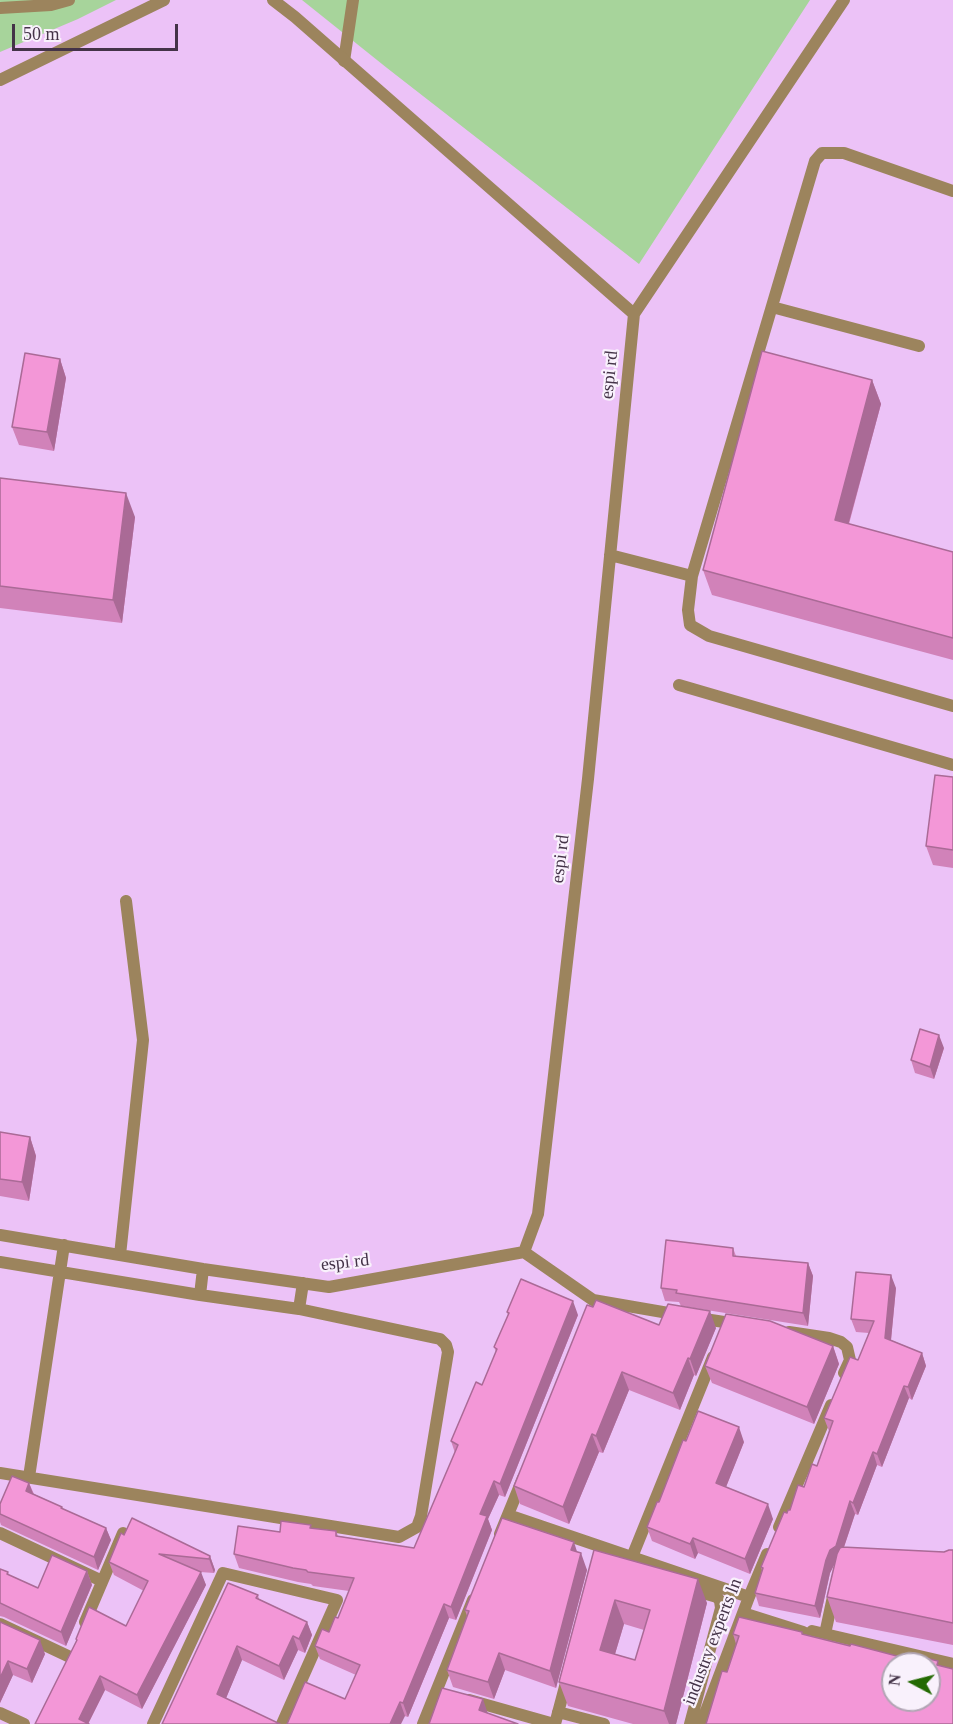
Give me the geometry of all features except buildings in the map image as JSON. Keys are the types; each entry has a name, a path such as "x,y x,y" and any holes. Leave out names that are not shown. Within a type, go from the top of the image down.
{"street":[{"path":"0,8 51,5 69,0"},
{"path":"0,80 164,0"},
{"path":"273,0 634,315"},
{"path":"344,60 353,0"},
{"name":"espi rd","path":"0,1235 203,1269 330,1287 524,1252 538,1214 588,779 634,315 844,0"},
{"path":"953,191 844,153 822,153 815,161 692,576 688,610 690,625 709,636 953,705"},
{"path":"772,307 919,346"},
{"path":"610,555 692,576"},
{"path":"679,685 953,765"},
{"path":"120,1255 143,1040 126,901"},
{"path":"29,1477 64,1245"},
{"path":"524,1252 591,1305 723,1333 750,1326"},
{"path":"0,1262 299,1309 440,1339 446,1345 448,1352 421,1516 417,1527 399,1537 0,1473"},
{"path":"200,1295 203,1269"},
{"path":"299,1309 303,1283"},
{"name":"industry experts ln","path":"701,1724 749,1597 850,1360 847,1347 841,1342 829,1338 772,1330"},
{"path":"632,1557 723,1333"},
{"path":"494,1548 525,1472"},
{"path":"508,1515 749,1597"},
{"path":"0,1533 102,1581"},
{"path":"0,1624 72,1651 123,1533"},
{"path":"601,1562 605,1548"},
{"path":"153,1724 223,1573 337,1600 282,1724"},
{"path":"825,1635 838,1576"},
{"path":"672,1585 717,1597 721,1608 690,1724"},
{"path":"423,1724 447,1694 476,1592"},
{"path":"743,1613 808,1632 953,1664"},
{"path":"556,1720 570,1668"},
{"path":"447,1694 556,1720 604,1724"},
{"path":"0,1713 24,1724"}],"green space":[{"path":"0,0 116,0 0,52"},
{"path":"302,0 810,0 639,264"}]}
